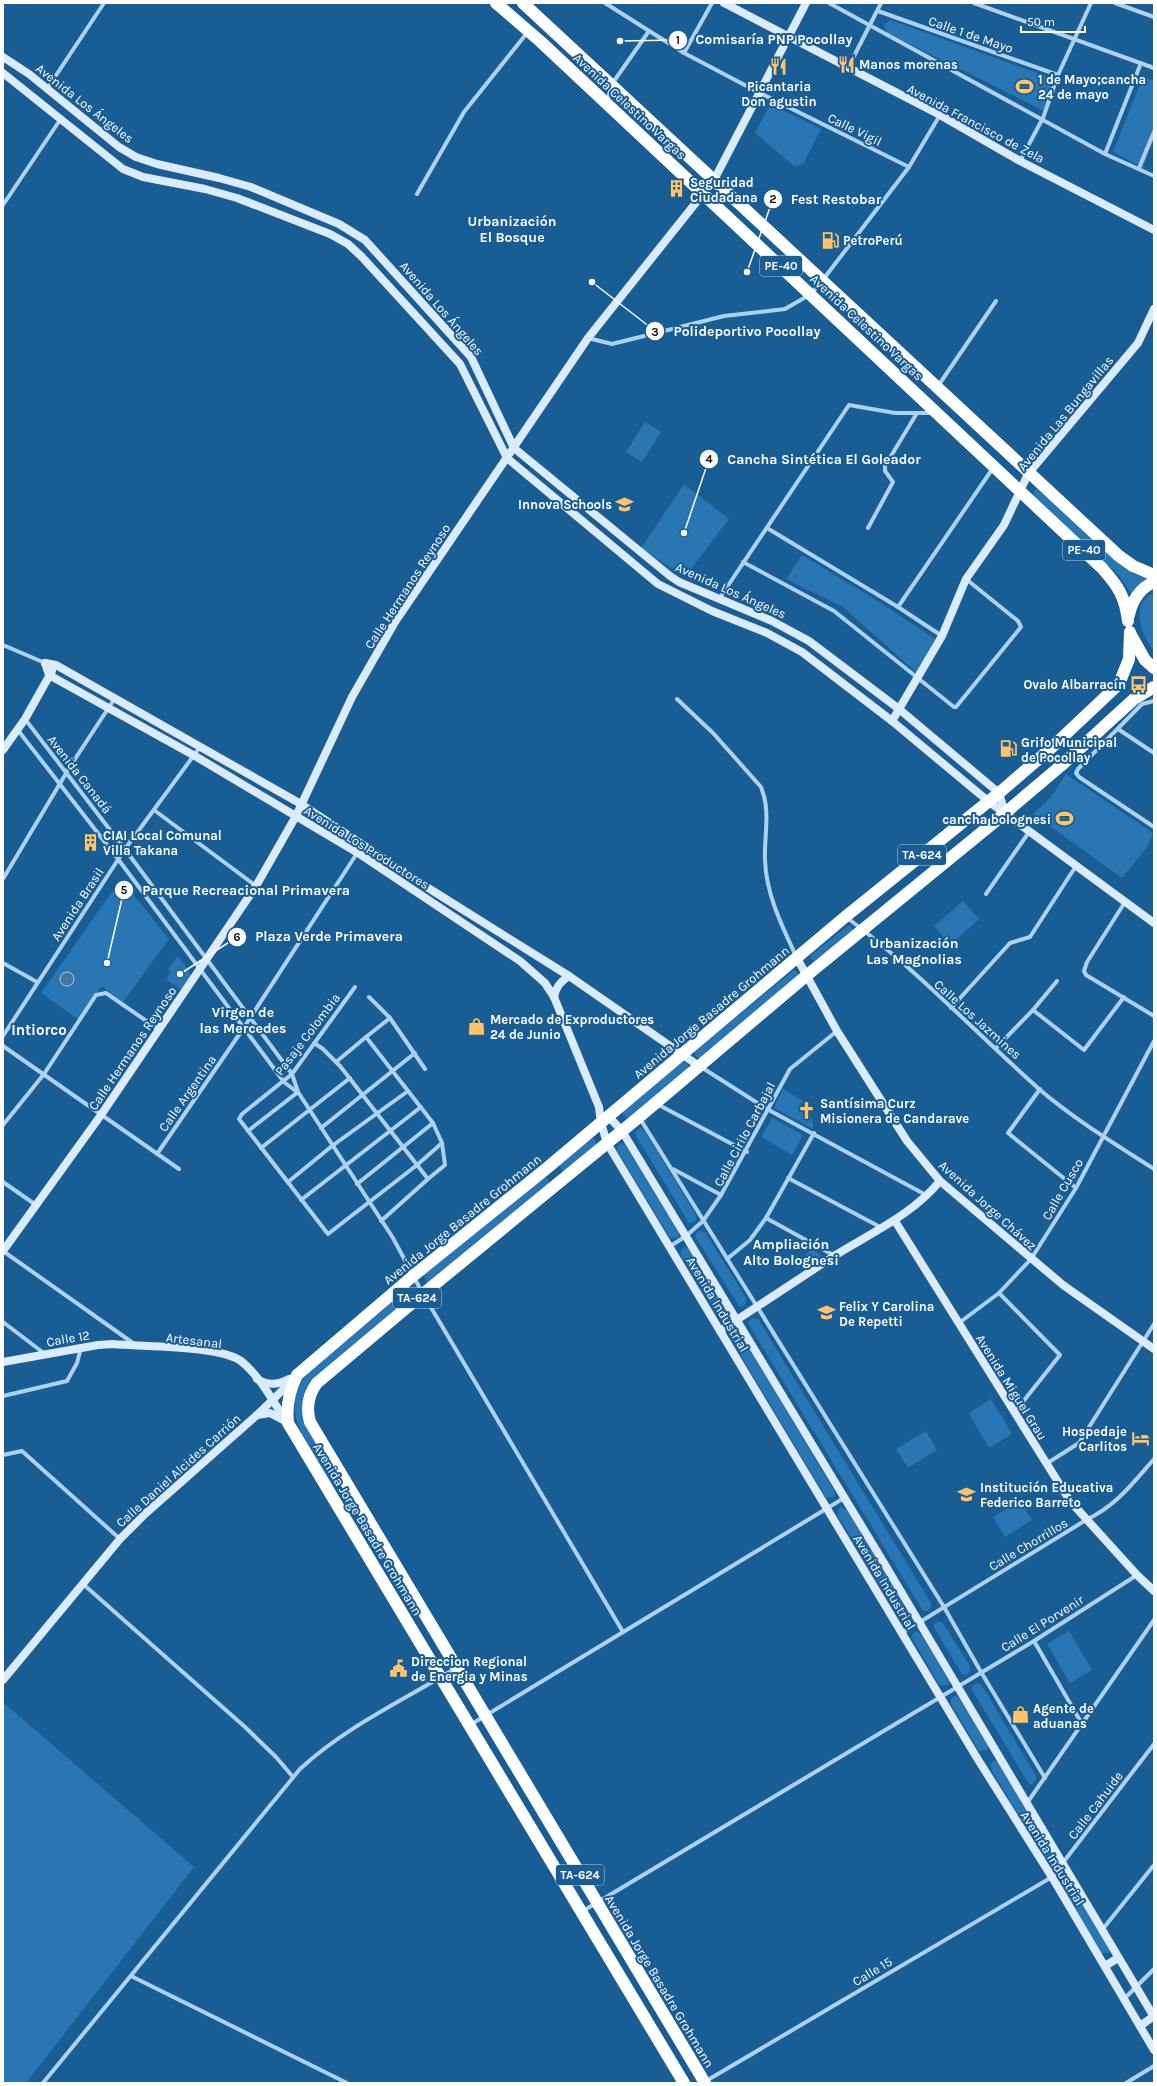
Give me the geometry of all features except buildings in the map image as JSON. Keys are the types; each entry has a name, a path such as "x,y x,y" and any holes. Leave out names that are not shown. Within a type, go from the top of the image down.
{"highway":[{"name":"Avenida Celestino Vargas","path":"496,3 541,42 995,465 1114,581 1122,592 1129,626"},
{"name":"Avenida Celestino Vargas","path":"523,3 612,84 1028,474 1119,556 1133,566 1154,575"},
{"path":"541,42 552,29"},
{"path":"955,428 966,415"},
{"path":"1154,582 1145,587 1133,600 1129,626 1145,660 1154,668"},
{"name":"Avenida Jorge Basadre Grohmann","path":"684,2083 288,1423 288,1398 297,1375 413,1276 548,1168 846,917 988,800 999,793 1049,750 1119,684 1129,659 1129,626"},
{"name":"Avenida Jorge Basadre Grohmann","path":"704,2083 310,1422 307,1409 310,1396 317,1384 423,1294 1005,813 1063,764 1134,699 1154,687"},
{"path":"1049,750 1063,764"},
{"path":"548,1168 558,1182"},
{"path":"331,1494 347,1484"}],"street":[{"path":"47,89 104,3"},
{"name":"Calle Vigil","path":"605,3 684,53 758,92 909,167"},
{"path":"684,53 712,3"},
{"name":"Avenida Francisco de Zela","path":"724,3 788,35 848,69 940,115 1020,161 1154,230"},
{"name":"Calle Hermanos Reynoso","path":"3,1251 101,1115 158,1029 200,971 206,959 256,886 296,816 352,697 395,622 588,338 714,180 758,92 806,3"},
{"path":"829,3 870,27 1043,118 1105,154 1154,176"},
{"path":"848,69 881,3"},
{"path":"974,3 1154,68"},
{"path":"1020,161 1043,118 1058,75 1076,40 1091,3"},
{"path":"1115,3 1154,17"},
{"name":"Calle 1 de Mayo","path":"878,11 1058,75"},
{"path":"417,194 464,112 528,31"},
{"path":"606,103 612,84 649,31"},
{"name":"Avenida Los Ángeles","path":"3,58 29,74 119,147 141,159 251,187 349,228 372,246 476,365 514,448 670,576 686,585 793,631 809,641 899,709 999,793"},
{"path":"1105,154 1140,63"},
{"name":"Avenida Los Ángeles","path":"3,73 69,128 113,162 133,174 153,180 228,195 340,239 362,257 444,345 466,373 507,458 658,584 681,596 785,642 802,652 892,721 988,800 1154,923"},
{"path":"69,128 78,115"},
{"path":"588,338 612,344 724,316 785,309 811,294 909,167 940,115"},
{"path":"3,205 60,120"},
{"path":"1139,168 1154,132"},
{"path":"937,388 996,301"},
{"name":"Avenida Las Bungavillas","path":"892,721 942,636 966,579 1004,524 1028,474 1138,343 1154,309"},
{"path":"444,345 452,336"},
{"path":"719,599 849,405 895,413 939,414"},
{"path":"868,528 893,482 885,471 885,466 917,413"},
{"path":"898,607 995,465"},
{"path":"767,528 898,607 942,636"},
{"path":"743,562 834,611 954,707 956,707 1020,627 1018,621 966,579"},
{"path":"681,596 686,585"},
{"name":"Avenida Los Productores","path":"3,645 45,663 56,665 301,804 364,843 433,890 570,976 699,1066"},
{"path":"45,663 49,675"},
{"path":"3,750 25,719 56,665"},
{"name":"Avenida Los Productores","path":"49,675 195,756 358,853 520,961 545,983 554,997 605,1120"},
{"path":"3,879 67,773 115,698"},
{"path":"677,699 713,733 761,787 765,799 767,824 765,859 767,875 776,914 797,958"},
{"path":"1154,700 1142,704 1078,769 1076,773 1079,777 1154,827"},
{"name":"Avenida Canadá","path":"25,719 125,849 292,1074 298,1092"},
{"path":"1118,728 1154,753"},
{"name":"Avenida Canadá","path":"17,729 61,783 284,1082 298,1092"},
{"name":"Avenida Brasil","path":"3,1036 118,859 195,756 200,746"},
{"path":"999,793 1005,813"},
{"path":"154,810 256,886"},
{"path":"986,894 1030,832"},
{"name":"Calle Argentina","path":"157,1154 243,1029 364,843"},
{"path":"951,1008 1010,943 1030,937 1076,866"},
{"path":"1125,902 1087,962 1084,971 1086,975 1154,1016"},
{"name":"Calle Los Jazmines","path":"846,917 951,1008 1040,1089 1103,1136 1154,1169"},
{"name":"Avenida Jorge Chávez","path":"797,958 837,1031 907,1141 940,1181 1063,1285 1154,1349"},
{"path":"3,963 37,982"},
{"path":"554,997 556,988 561,981 570,976"},
{"path":"996,1048 1033,1010 1057,981"},
{"name":"Pasaje Colombia","path":"248,1132 238,1119 242,1114 284,1082 292,1074 355,987"},
{"path":"3,1125 44,1074 92,998 100,993 106,993 158,1029"},
{"path":"369,997 390,1018 415,1052 425,1069"},
{"path":"1033,1010 1084,1050 1124,997"},
{"path":"336,1062 390,1018"},
{"name":"Calle Cirilo Carbajal","path":"669,1247 686,1236 702,1221 722,1195 747,1152 767,1109 790,1069 837,1031"},
{"path":"366,1037 434,1123 442,1143 445,1165 381,1221"},
{"name":"Calle Cusco","path":"959,1324 999,1293 1031,1259 1076,1188 1154,1041"},
{"path":"314,1043 336,1062 350,1078 428,1180"},
{"path":"3,1046 178,1169"},
{"path":"321,1128 393,1072 415,1052"},
{"path":"699,1066 767,1109 814,1133 928,1196"},
{"path":"261,1148 350,1078"},
{"path":"1040,1089 1008,1133 1076,1188"},
{"path":"288,1182 332,1146 408,1091"},
{"path":"442,1143 417,1166 369,1203 328,1234 248,1132 298,1092 369,1203 393,1238 423,1294 623,1632"},
{"path":"655,1103 747,1152"},
{"path":"301,1200 421,1107"},
{"path":"639,1117 673,1168 702,1221 944,1606 981,1672 1045,1778"},
{"name":"Avenida Industrial","path":"605,1120 622,1131 919,1622 1118,1958 1154,2016"},
{"name":"Avenida Industrial","path":"605,1120 607,1143 826,1508 1052,1877 1154,2050"},
{"path":"357,1184 434,1123"},
{"path":"727,1259 750,1240 766,1218 814,1133"},
{"path":"673,1168 722,1195"},
{"path":"788,1178 882,1228"},
{"path":"720,1331 835,1256 894,1221 928,1196 940,1181"},
{"path":"3,1182 36,1205"},
{"path":"766,1218 835,1256"},
{"name":"Avenida Miguel Grau","path":"894,1221 1070,1501 1137,1575 1154,1591"},
{"path":"3,1251 138,1346"},
{"path":"999,1293 1060,1355 1014,1414"},
{"path":"3,1322 45,1354"},
{"path":"1046,1464 1080,1443 1144,1343 1154,1324"},
{"name":"Calle 12","path":"3,1362 81,1348 113,1344 138,1346"},
{"name":"Artesanal","path":"138,1346 198,1350 230,1357 240,1361 256,1378 288,1423"},
{"path":"3,1396 67,1381 77,1363 81,1348"},
{"path":"256,1378 265,1383 282,1384 297,1375"},
{"name":"Calle Daniel Alcides Carrión","path":"3,1680 120,1539 145,1514 257,1415 297,1375"},
{"path":"257,1415 264,1413 276,1415 288,1423"},
{"path":"3,1455 22,1451 120,1539"},
{"name":"Calle Chorrillos","path":"902,1633 1086,1520 1101,1513 1121,1498 1154,1459"},
{"path":"469,1726 844,1498"},
{"name":"Calle El Porvenir","path":"581,1912 598,1904 940,1696 1034,1641 1137,1575"},
{"path":"83,1584 245,1727 276,1757 292,1777"},
{"path":"1027,1803 1154,1620"},
{"path":"1034,1641 1082,1724"},
{"path":"43,2083 131,1976 163,1934 248,1833 292,1777 323,1749 456,1667"},
{"name":"Calle Cahuide","path":"1052,1877 1154,1744"},
{"path":"1102,1930 1154,1865"},
{"name":"Calle 15","path":"704,2083 1052,1877"},
{"path":"1105,1966 1118,1958"},
{"path":"1124,1999 1154,1968"},
{"path":"131,1976 347,2083"},
{"path":"1140,2026 1154,2016"},
{"path":"1126,2083 1154,2066"}],"shaded area":[{"path":"890,20 1053,79 1055,83 1044,109 1042,110 886,32 884,25"},
{"path":"1143,77 1154,81 1154,139 1143,168 1113,152"},
{"path":"770,104 821,129 803,164 794,166 755,133"},
{"path":"645,422 661,432 642,462 626,452"},
{"path":"684,484 729,519 685,577 641,548"},
{"path":"1036,489 1040,489 1134,574 1148,579 1132,596 1119,575 1034,498 1033,492"},
{"path":"802,555 876,600 935,639 916,672 843,607 786,579"},
{"path":"1154,593 1154,651 1145,637 1140,620 1140,612 1142,604 1146,598"},
{"path":"1066,774 1153,833 1148,846 1122,878 1033,814 1050,798"},
{"path":"121,879 169,939 123,1002 102,986 78,1019 41,993"},
{"path":"963,901 979,919 950,945 934,926"},
{"path":"849,925 853,929 852,934 814,961 811,959 811,955"},
{"path":"178,956 191,976 181,990 166,979 171,972 168,969"},
{"path":"794,970 798,973 797,978 702,1057 698,1058 695,1055 695,1051"},
{"path":"64,972 70,972 74,976 74,982 70,986 64,986 60,982 60,976"},
{"path":"680,1062 688,1064 687,1070 629,1118 626,1118 622,1112"},
{"path":"783,1089 803,1101 800,1105 801,1111 813,1120 813,1129 774,1108"},
{"path":"772,1118 803,1135 792,1155 761,1137"},
{"path":"640,1128 644,1130 696,1215 696,1220 692,1223 689,1223 636,1136 635,1132"},
{"path":"592,1138 596,1141 595,1146 566,1171 562,1171 559,1164"},
{"path":"621,1143 625,1145 679,1233 678,1238 670,1238 618,1152 617,1147"},
{"path":"542,1177 549,1180 548,1185 431,1282 427,1282 424,1275"},
{"path":"700,1231 705,1232 746,1298 746,1303 742,1307 739,1306 696,1238 696,1234"},
{"path":"684,1247 689,1248 728,1314 728,1318 719,1319 681,1256 681,1251"},
{"path":"811,1248 822,1256 795,1270"},
{"path":"411,1289 414,1296 314,1379 306,1391 303,1404 303,1414 341,1485 337,1487 332,1485 306,1443 299,1428 295,1413 295,1398 300,1384 311,1370 407,1290"},
{"path":"753,1318 758,1319 931,1603 931,1608 927,1611 923,1611 749,1325 749,1321"},
{"path":"734,1330 740,1333 835,1492 835,1497 826,1498 731,1339 731,1333"},
{"path":"991,1399 1012,1434 989,1448 969,1413"},
{"path":"926,1431 937,1450 908,1468 896,1449"},
{"path":"1020,1501 1032,1520 1005,1537 993,1517"},
{"path":"841,1507 847,1510 908,1612 907,1617 899,1618 838,1516 838,1510"},
{"path":"938,1621 942,1622 970,1666 970,1671 966,1675 962,1674 934,1628 934,1624"},
{"path":"916,1631 921,1634 949,1681 949,1685 940,1686 913,1640 912,1634"},
{"path":"1069,1631 1092,1670 1070,1683 1047,1644"},
{"path":"976,1683 981,1684 1036,1776 1036,1780 1032,1784 1029,1784 972,1690 972,1686"},
{"path":"955,1695 960,1699 988,1746 987,1750 979,1751 951,1704 951,1699"},
{"path":"4,1703 194,1867 26,2083 3,2083"},
{"path":"994,1760 1000,1764 1057,1859 1057,1864 1048,1865 991,1769 991,1764"},
{"path":"1064,1875 1069,1879 1110,1948 1110,1953 1101,1953 1060,1884 1060,1879"}],"place":[{"name":"Comisaría PNP Pocollay","path":"620,41"},
{"name":"Manos morenas","path":"846,64"},
{"name":"Picantaria Don agustin","path":"779,67"},
{"name":"1 de Mayo;cancha 24 de mayo","path":"1025,86"},
{"name":"Seguridad Ciudadana","path":"677,189"},
{"name":"PetroPerú","path":"830,240"},
{"name":"Fest Restobar","path":"747,272"},
{"name":"Polideportivo Pocollay","path":"592,282"},
{"name":"Innova Schools","path":"625,504"},
{"name":"Cancha Sintética El Goleador","path":"684,533"},
{"name":"Ovalo Albarracín","path":"1139,684"},
{"name":"Grifo Municipal de Pocollay","path":"1008,749"},
{"name":"cancha bolognesi","path":"1064,819"},
{"name":"CIAI Local Comunal Villa Takana","path":"90,842"},
{"name":"Parque Recreacional Primavera","path":"107,963"},
{"name":"Plaza Verde Primavera","path":"180,974"},
{"name":"Mercado de Exproductores 24 de Junio","path":"477,1026"},
{"name":"Santísima Curz Misionera de Candarave","path":"807,1110"},
{"name":"Felix Y Carolina De Repetti","path":"826,1313"},
{"name":"Hospedaje Carlitos","path":"1140,1438"},
{"name":"Institución Educativa Federico Barreto","path":"967,1494"},
{"name":"Direccion Regional de Energia y Minas","path":"398,1668"},
{"name":"Agente de aduanas","path":"1020,1715"}],"district":[{"name":"Urbanización El Bosque","path":"512,230"},
{"name":"Urbanización Las Magnolias","path":"914,952"},
{"name":"Virgen de las Mercedes","path":"243,1020"},
{"name":"Intiorco","path":"39,1030"},
{"name":"Ampliación Alto Bolognesi","path":"791,1252"}]}
